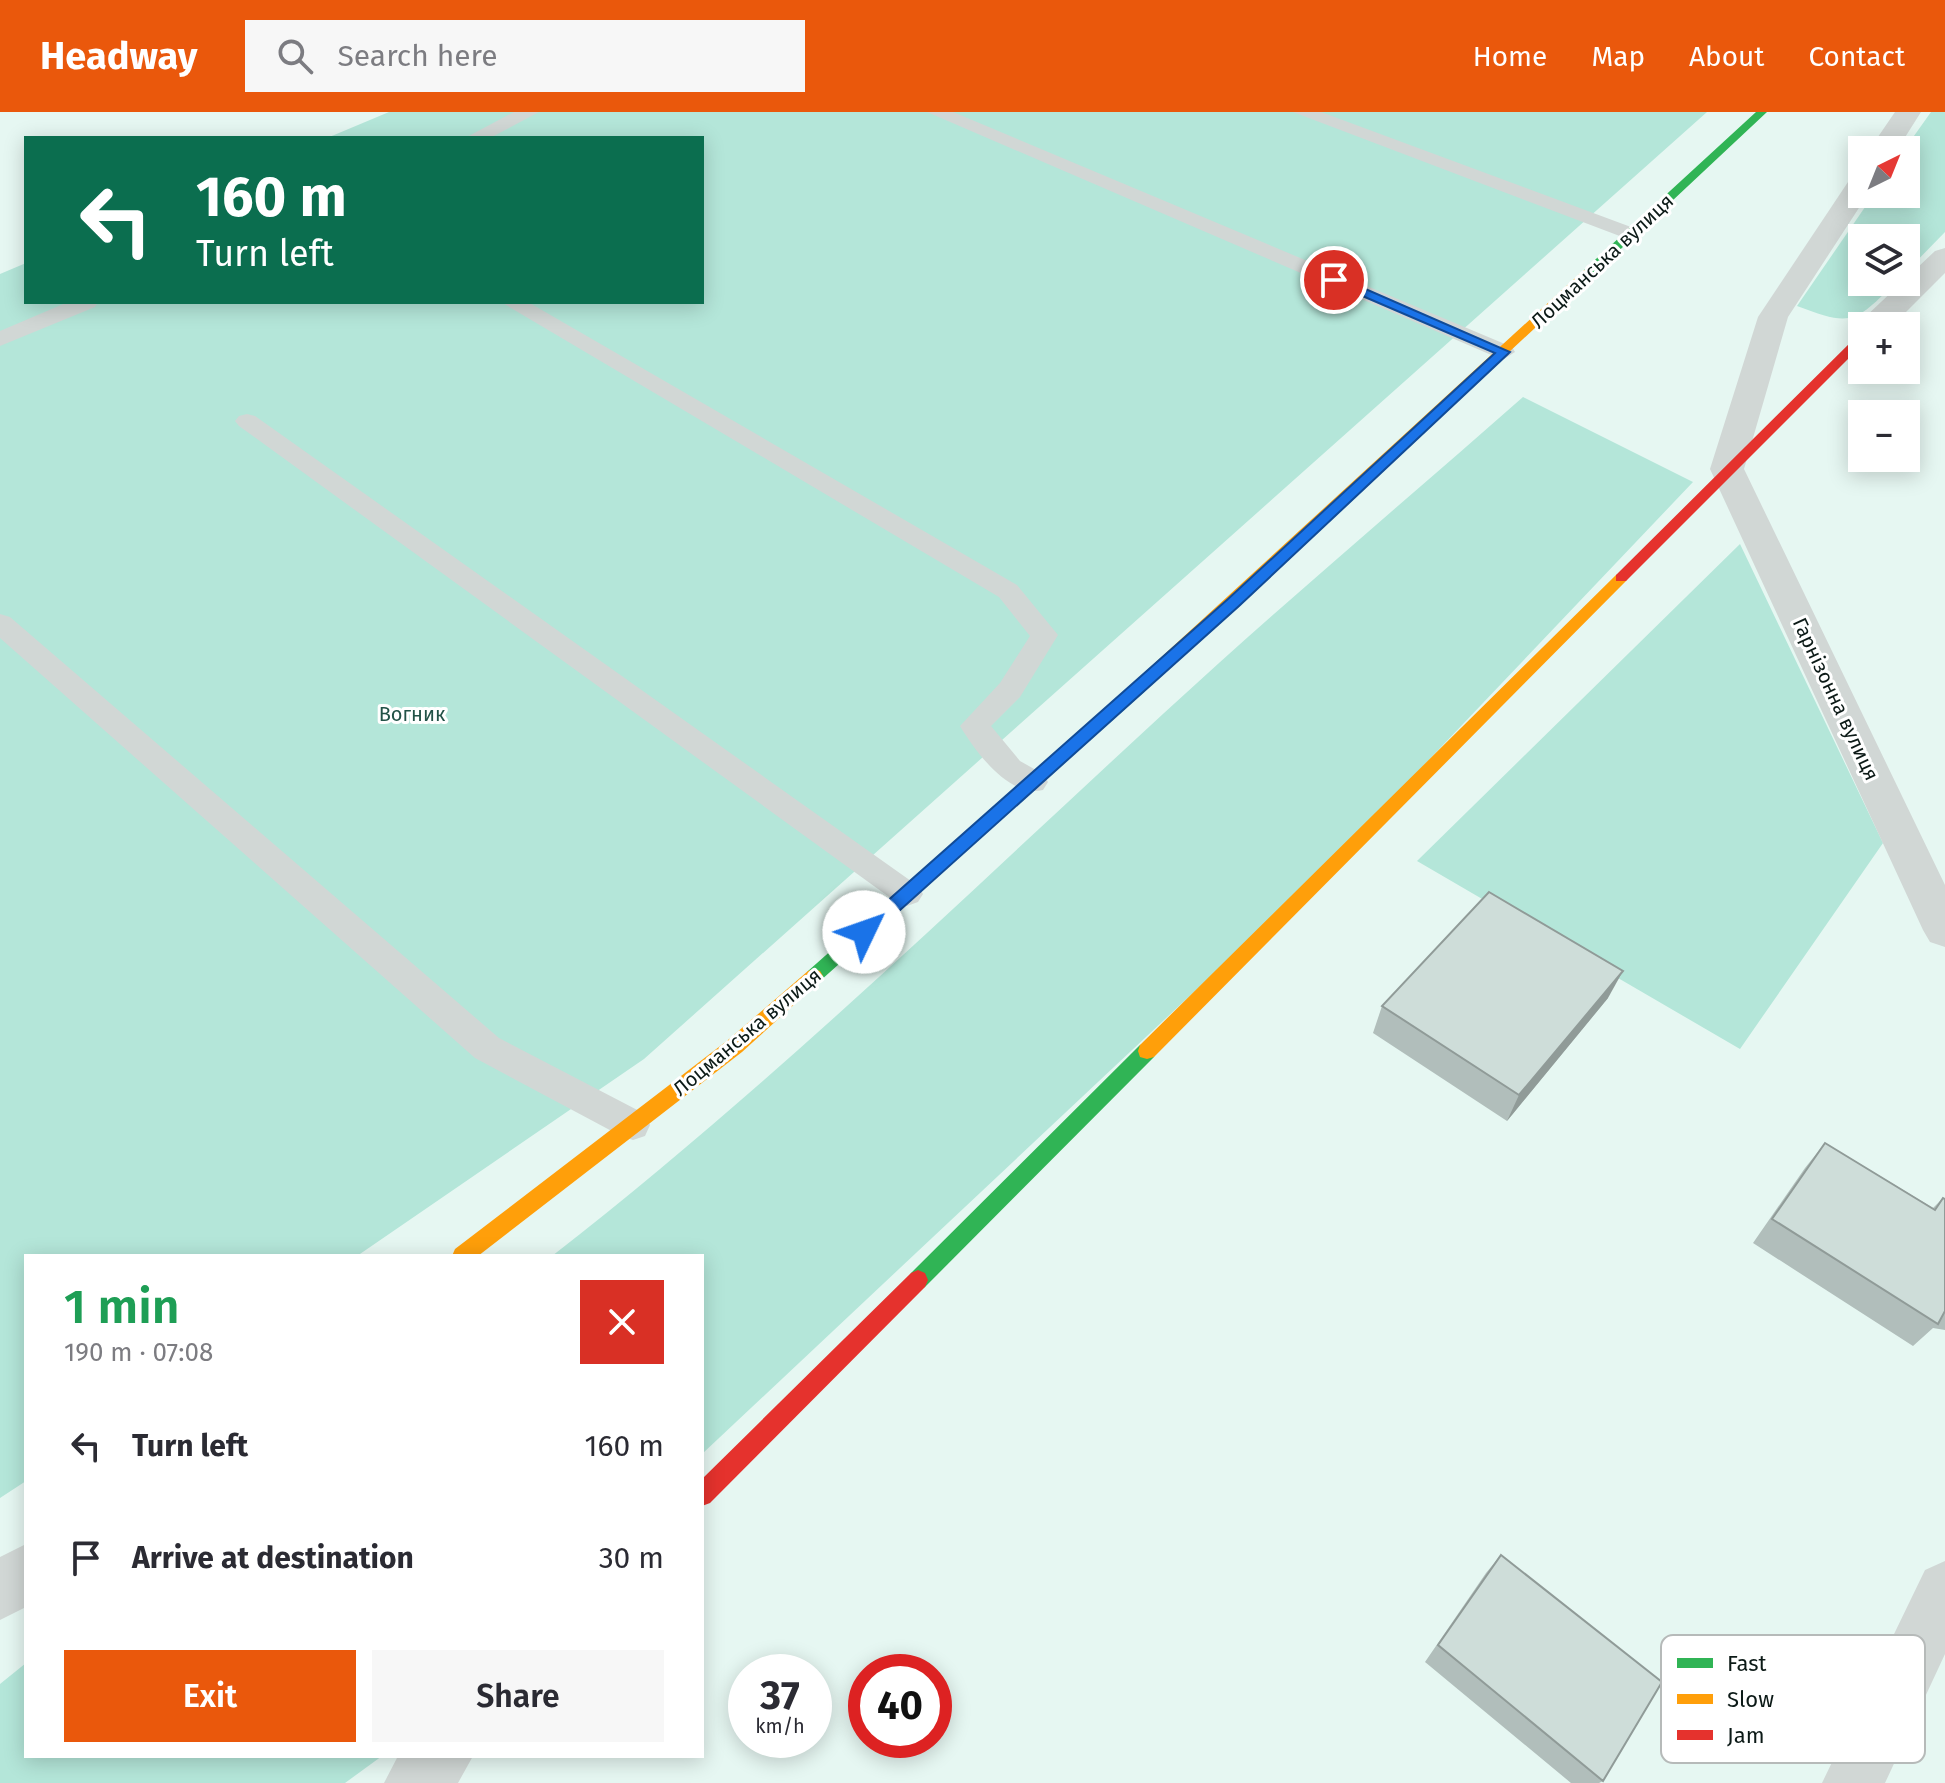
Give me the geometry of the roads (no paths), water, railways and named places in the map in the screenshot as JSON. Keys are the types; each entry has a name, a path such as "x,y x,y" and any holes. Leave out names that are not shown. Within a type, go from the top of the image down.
{"street":[{"name":"Лоцманська вулиця","path":"465,1254 735,1046 1245,592 1762,112"},
{"path":"1892,136 1908,112"},
{"path":"1727,469 1773,317 1848,203"},
{"path":"1888,312 1945,257"},
{"path":"704,1493 1848,352"},
{"name":"Гарнізонна вулиця","path":"1727,469 1945,930"},
{"path":"0,1591 24,1574"},
{"path":"1924,1635 1945,1590"},
{"path":"415,1783 440,1758"},
{"path":"1853,1783 1863,1763"}],"lane":[{"path":"479,136 529,112"},
{"path":"937,112 1504,352"},
{"path":"1303,112 1632,234"},
{"path":"0,339 82,304"},
{"path":"515,304 1008,591 1044,635 1010,690 974,726 1010,768 1033,782"},
{"path":"247,421 907,894"},
{"path":"0,623 487,1048 633,1125"}],"park label":[{"name":"Вогник","path":"412,714"}]}
